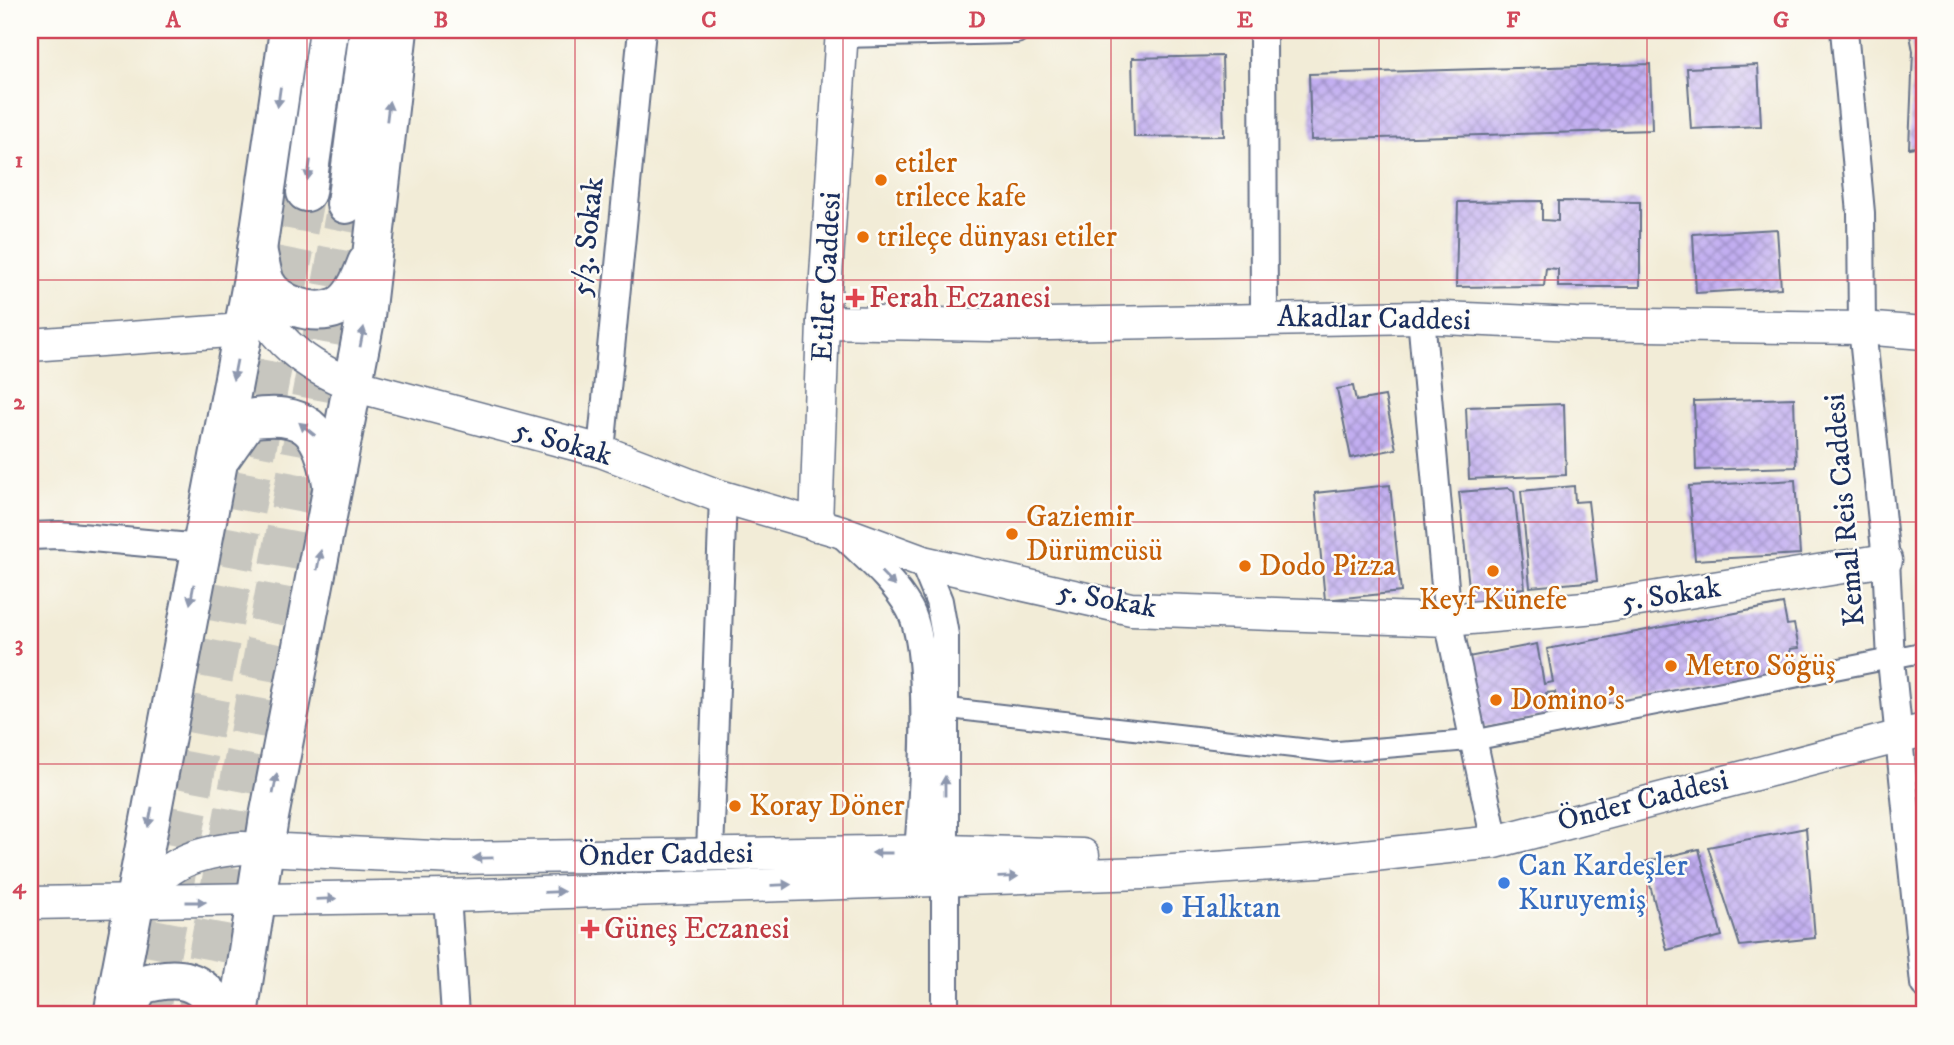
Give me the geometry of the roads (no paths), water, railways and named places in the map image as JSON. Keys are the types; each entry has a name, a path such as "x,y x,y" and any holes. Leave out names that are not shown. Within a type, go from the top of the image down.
{"highway":[{"path":"113,1015 247,312 289,30"},
{"path":"306,192 329,30"},
{"path":"346,204 369,30"},
{"path":"238,1015 264,851 364,325 398,30"},
{"path":"257,250 265,282 276,297 316,311 338,307 357,288 372,250"},
{"path":"218,461 248,419 274,415 295,420 311,430 326,447 333,489"},
{"path":"123,1015 140,985 169,976 193,983 223,1015"}],"street":[{"name":"5/3. Sokak","path":"601,451 642,30"},
{"path":"842,32 1016,30"},
{"path":"1263,30 1264,317"},
{"name":"Kemal Reis Caddesi","path":"1844,30 1861,213 1862,328 1886,560 1891,660 1912,733 1924,984"},
{"name":"Etiler Caddesi","path":"828,528 823,322 842,32"},
{"name":"5. Sokak","path":"247,312 267,324 286,348 326,374 353,385 601,451 723,497 828,528 923,562 1131,609 1448,620 1596,607 1886,560"},
{"path":"30,345 247,312"},
{"name":"Akadlar Caddesi","path":"823,322 992,325 1264,317 1421,317 1575,324 1862,328 1924,332"},
{"path":"1421,317 1448,620 1495,842"},
{"path":"710,853 723,497"},
{"path":"828,528 895,586 911,610 919,635 945,1015"},
{"path":"30,536 60,535 201,548"},
{"path":"923,562 939,601 945,635 945,708 936,861"},
{"path":"945,708 1332,752 1475,740 1924,652"},
{"name":"Önder Caddesi","path":"135,898 166,869 207,852 242,848 455,858 710,853 936,861 1144,873 1317,861 1495,842 1912,733"},
{"name":"Önder Caddesi","path":"135,898 189,902 447,896 936,861"},
{"path":"447,896 455,1015"},
{"path":"30,902 135,898"}],"tunnel":[{"path":"150,1015 306,192"},
{"path":"196,1015 346,204"}],"place":[{"name":"etiler trilece kafe","path":"881,180"},
{"name":"trileçe dünyası etiler","path":"863,237"},
{"name":"Ferah Eczanesi","path":"855,298"},
{"name":"Gaziemir Dürümcüsü","path":"1012,534"},
{"name":"Dodo Pizza","path":"1245,566"},
{"name":"Keyf Künefe","path":"1493,571"},
{"name":"Metro Söğüş","path":"1671,666"},
{"name":"Domino's","path":"1496,700"},
{"name":"Koray Döner","path":"735,806"},
{"name":"Can Kardeşler Kuruyemiş","path":"1504,883"},
{"name":"Halktan","path":"1167,908"},
{"name":"Güneş Eczanesi","path":"590,929"}]}
